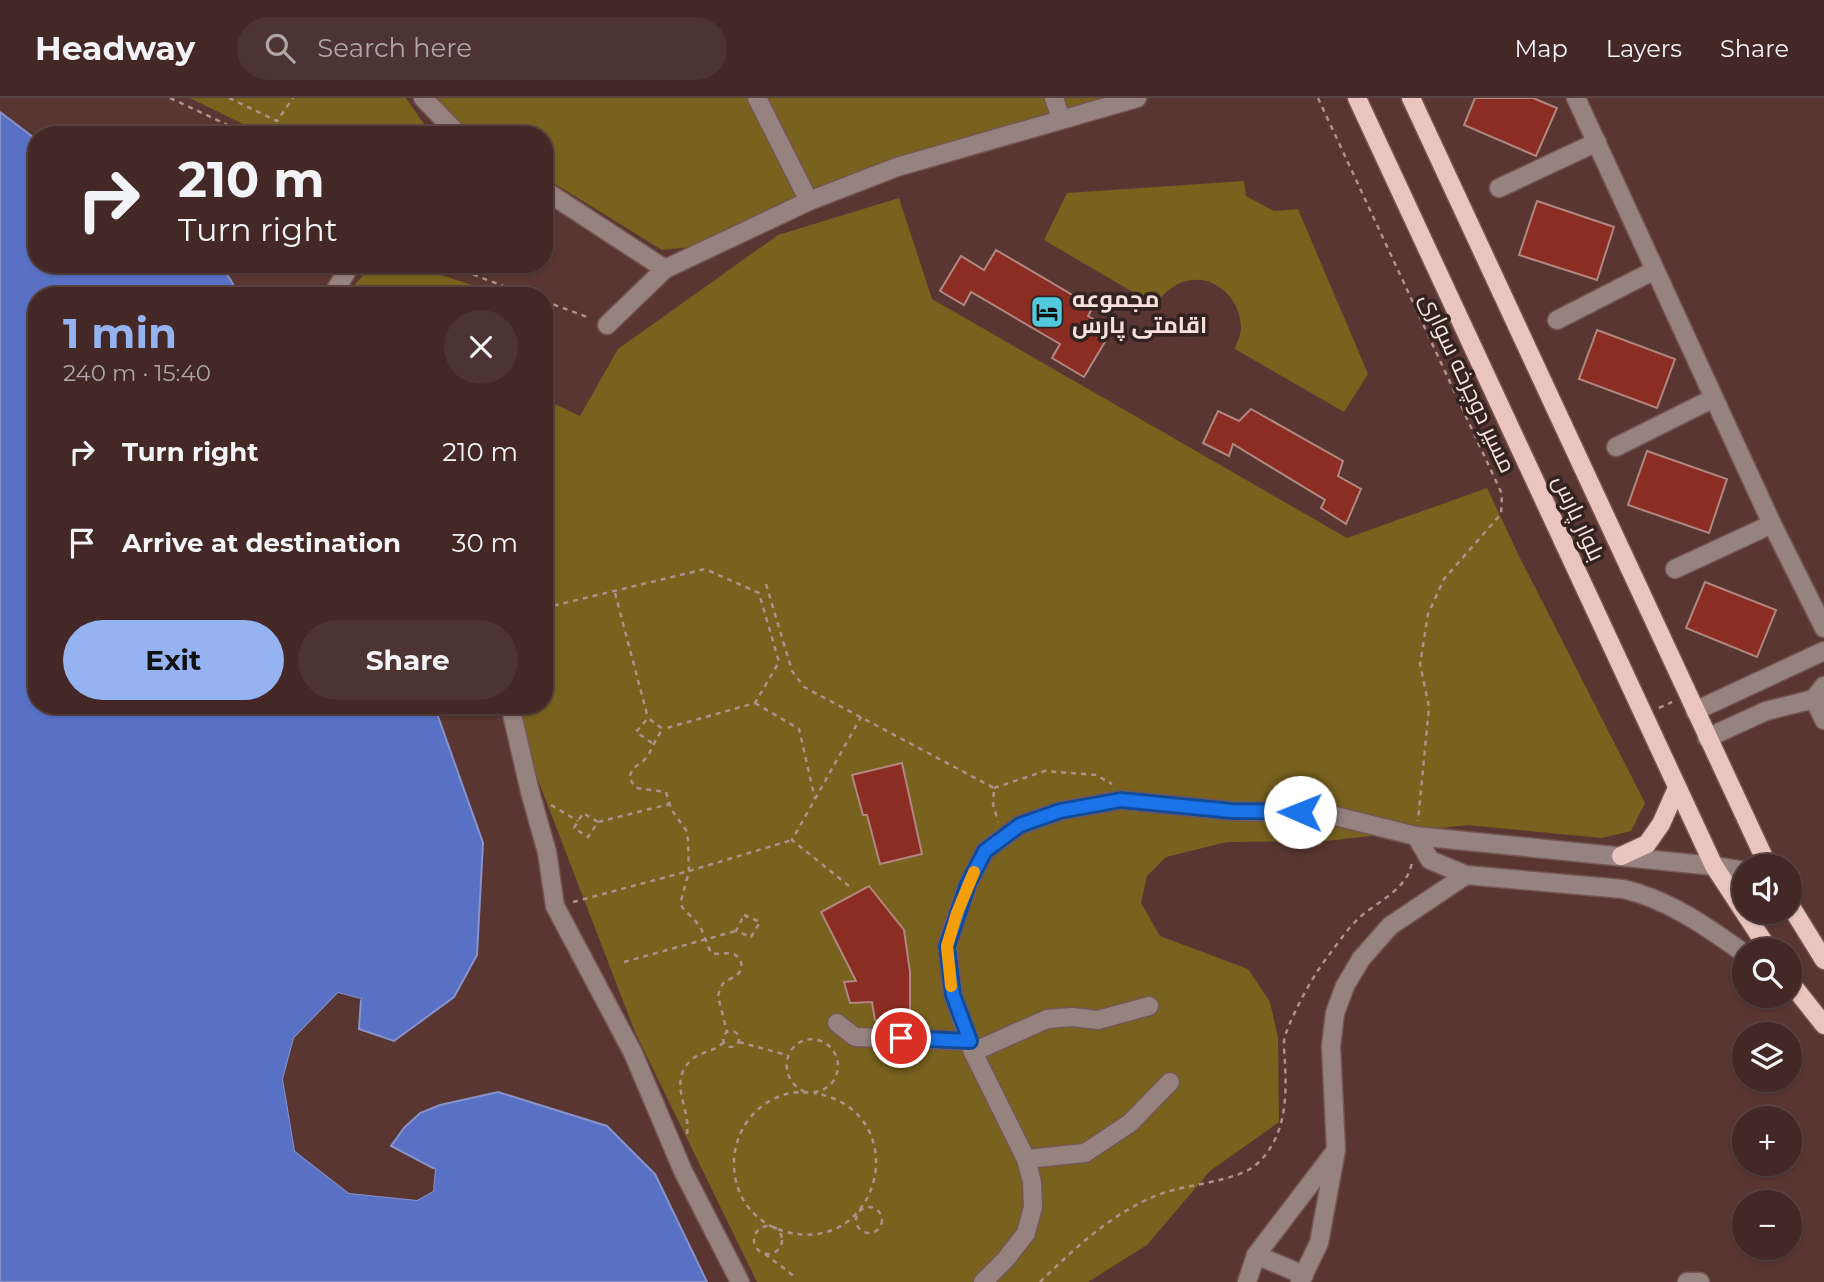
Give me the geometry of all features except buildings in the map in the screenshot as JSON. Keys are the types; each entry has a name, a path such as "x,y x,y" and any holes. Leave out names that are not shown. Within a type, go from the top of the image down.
{"main road":[{"name":"بلوار پارس","path":"1357,98 1714,866 1761,938"},
{"name":"بلوار پارس","path":"1411,98 1762,854"},
{"path":"1621,856 1647,844 1661,824 1677,788"},
{"path":"1802,924 1824,960"},
{"path":"1802,999 1824,1025"}],"street":[{"path":"423,98 450,126"},
{"path":"757,98 809,201"},
{"path":"1054,98 1061,119"},
{"path":"607,324 665,269 809,201 897,167 1137,98"},
{"path":"1576,98 1772,524 1824,628"},
{"path":"1499,188 1597,142"},
{"path":"553,196 665,269"},
{"path":"1557,320 1655,270"},
{"path":"1616,447 1714,398"},
{"path":"1675,569 1772,524"},
{"path":"1691,703 1824,651"},
{"path":"1707,738 1766,711 1819,692 1824,720"},
{"path":"512,714 547,852 555,906 633,1053 683,1171 740,1282"},
{"path":"983,1282 1006,1259 1026,1233 1033,1207 1032,1182 1026,1159 971,1047 953,995 947,946 968,884 985,851 1020,825 1060,811 1121,800 1232,811 1323,813 1416,835 1732,869"},
{"path":"1416,835 1430,860 1466,875 1623,889 1644,894 1704,925 1732,945"},
{"path":"1256,1255 1302,1279 1319,1243 1336,1150 1331,1046 1335,1013 1345,986 1361,959 1390,926 1466,875"},
{"path":"837,1023 855,1037 971,1047 1047,1019 1072,1017 1098,1020 1149,1006"},
{"path":"1026,1159 1085,1153 1130,1123 1170,1082"},
{"path":"1247,1282 1256,1255 1336,1150"},
{"path":"1687,1282 1700,1282"}],"path":[{"path":"170,98 230,126"},
{"path":"229,98 277,121 293,98"},
{"name":"مسیر دوچرخه سواری","path":"1040,1282 1079,1244 1136,1204 1166,1192 1231,1177 1257,1165 1276,1141 1287,1099 1284,1036 1326,957 1359,919 1394,892 1410,873 1429,707 1420,664 1428,614 1444,579 1502,514 1502,495 1318,98"},
{"path":"469,273 506,287"},
{"path":"553,304 607,324"},
{"path":"553,606 705,569 760,593 779,662 755,703 663,729 652,743 651,752 644,762 633,768 629,778 636,788 666,792 671,809 687,830 689,871 681,901 682,907 700,926 711,953 734,954 742,963 741,970 726,981 718,996 727,1032"},
{"path":"766,584 792,671 804,687 994,788 1045,771 1096,775 1115,785"},
{"path":"614,592 648,719 663,729"},
{"path":"755,703 799,729 815,799"},
{"path":"1643,716 1691,703"},
{"path":"555,906 689,871 792,840 861,717"},
{"path":"648,719 636,732 652,743"},
{"path":"994,788 995,818 1006,836"},
{"path":"530,792 578,821"},
{"path":"598,822 583,813 574,828 588,837 598,822 670,804"},
{"path":"792,840 849,886"},
{"path":"624,962 736,931 751,937 760,922 744,915 736,931"},
{"path":"727,1032 738,1034 739,1042"},
{"path":"686,1136 688,1116 679,1087 683,1073 692,1059 715,1050 723,1042 727,1032"},
{"path":"806,1092 789,1078 786,1063 788,1055 806,1040 821,1041 834,1051 838,1066 834,1081 814,1093"},
{"path":"723,1042 733,1048 739,1042"},
{"path":"739,1042 788,1055"},
{"path":"765,1254 772,1254 781,1245 782,1238 774,1228 754,1213 740,1192 735,1177 734,1152 743,1128 759,1109 781,1096 806,1092 838,1100 864,1122 872,1138 877,1163 869,1196 859,1210 855,1220 860,1230 866,1233 877,1231 882,1222 879,1211 870,1206 859,1210 839,1226 816,1234 790,1233 774,1228 761,1228 754,1239 755,1245 765,1254 794,1276"}],"shaded area":[{"path":"190,98 406,98 426,126 247,126"},
{"path":"436,98 1111,98 701,246 662,250 553,183 553,126 464,126"},
{"path":"1244,181 1246,196 1274,211 1298,209 1368,374 1344,412 1235,349 1241,330 1239,314 1227,293 1217,286 1206,281 1182,282 1168,291 1155,305 1044,240 1067,193"},
{"path":"899,198 932,299 1347,538 1487,488 1645,803 1631,831 1602,838 1467,825 1326,841 1227,842 1166,857 1147,876 1141,903 1160,936 1248,969 1270,1002 1278,1038 1279,1122 1210,1171 1147,1245 1088,1282 757,1282 635,1032 528,754 520,714 553,714 553,403 580,416 618,349 778,235"},
{"path":"365,273 434,273 479,287 353,287"}],"water":[{"path":"0,112 28,133 28,273 226,273 235,287 28,287 28,714 437,714 483,843 477,955 454,997 394,1041 359,1029 361,999 338,993 294,1038 283,1079 295,1151 349,1193 417,1200 433,1191 435,1169 391,1146 404,1128 420,1113 440,1105 498,1092 607,1126 655,1174 707,1282 0,1282"}],"pier":[{"path":"338,993 361,999 357,1007 358,1002 339,997 297,1040 286,1079 298,1149 351,1190 416,1196 430,1189 431,1171 428,1169 435,1169 433,1191 417,1200 349,1193 295,1151 283,1079 294,1038"}],"slow traffic":[{"path":"951,986 947,946 974,872"}],"place":[{"name":"مجموعه اقامتی پارس","path":"1047,312"}],"route":[{"path":"901,1038 970,1041 953,995 947,946 968,884 985,851 1020,825 1060,811 1121,800 1232,811 1300,812"}]}
